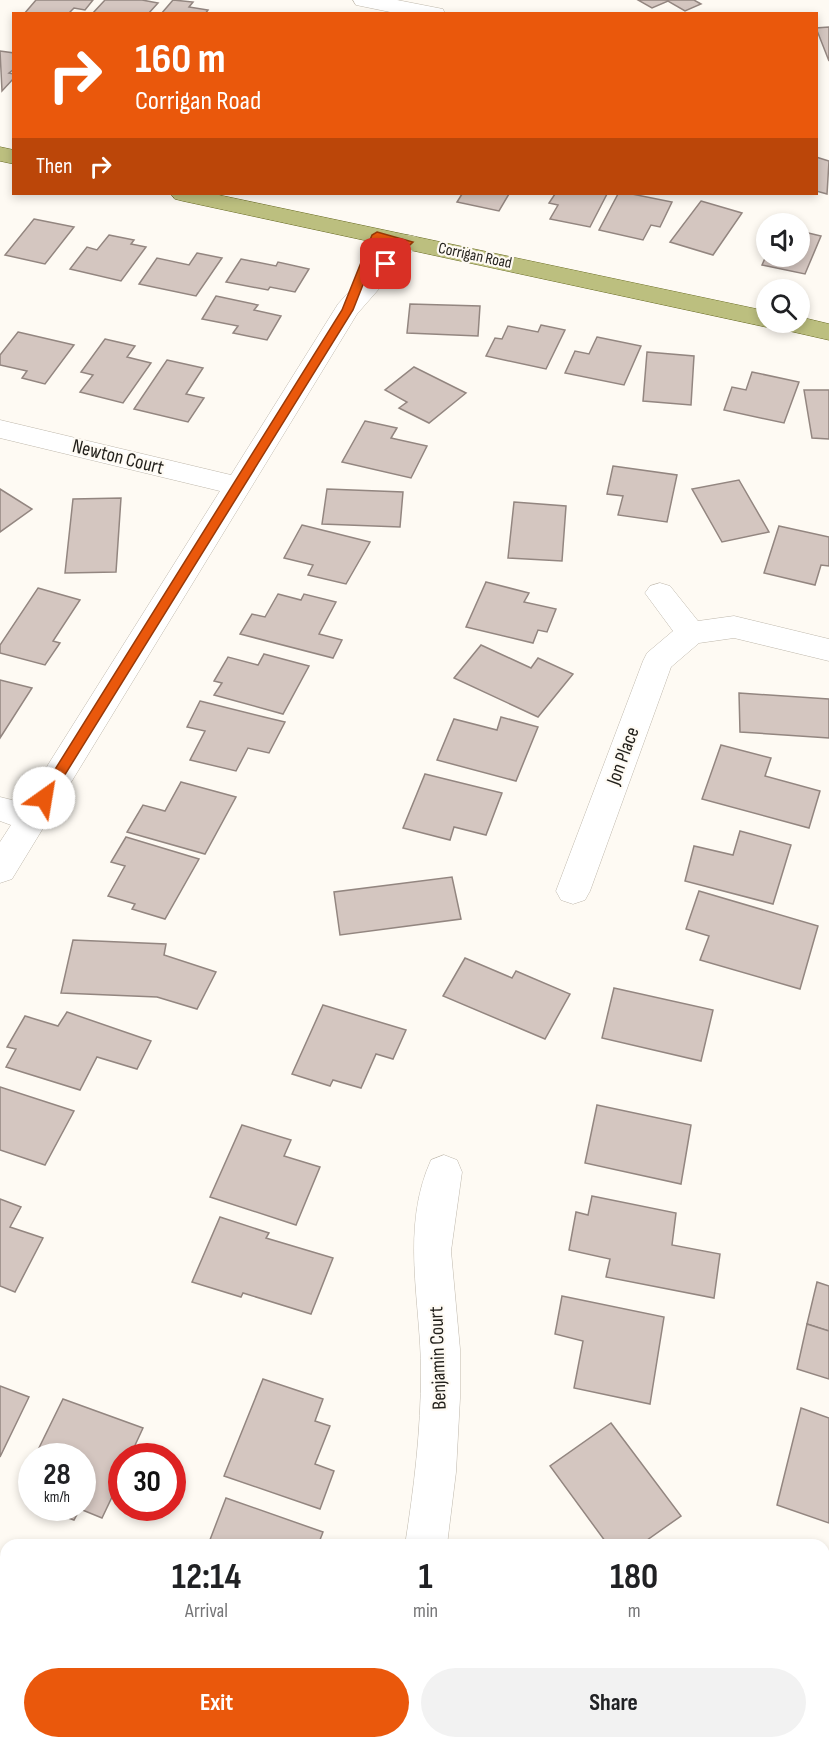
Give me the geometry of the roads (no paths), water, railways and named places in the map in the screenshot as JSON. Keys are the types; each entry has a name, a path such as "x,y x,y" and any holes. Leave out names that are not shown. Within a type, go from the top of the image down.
{"main road":[{"name":"Corrigan Road","path":"188,195 756,317"},
{"path":"810,328 829,332"}],"street":[{"path":"364,0 425,12"},
{"path":"347,310 377,235"},
{"path":"0,870 347,310 408,242"},
{"name":"Newton Court","path":"0,429 237,486"},
{"path":"660,593 691,633 734,627 829,650"},
{"name":"Jon Place","path":"573,891 658,661 691,633"},
{"path":"0,809 32,818"},
{"name":"Benjamin Court","path":"427,1539 433,1508 440,1421 440,1349 432,1261 435,1215 444,1172"}]}
